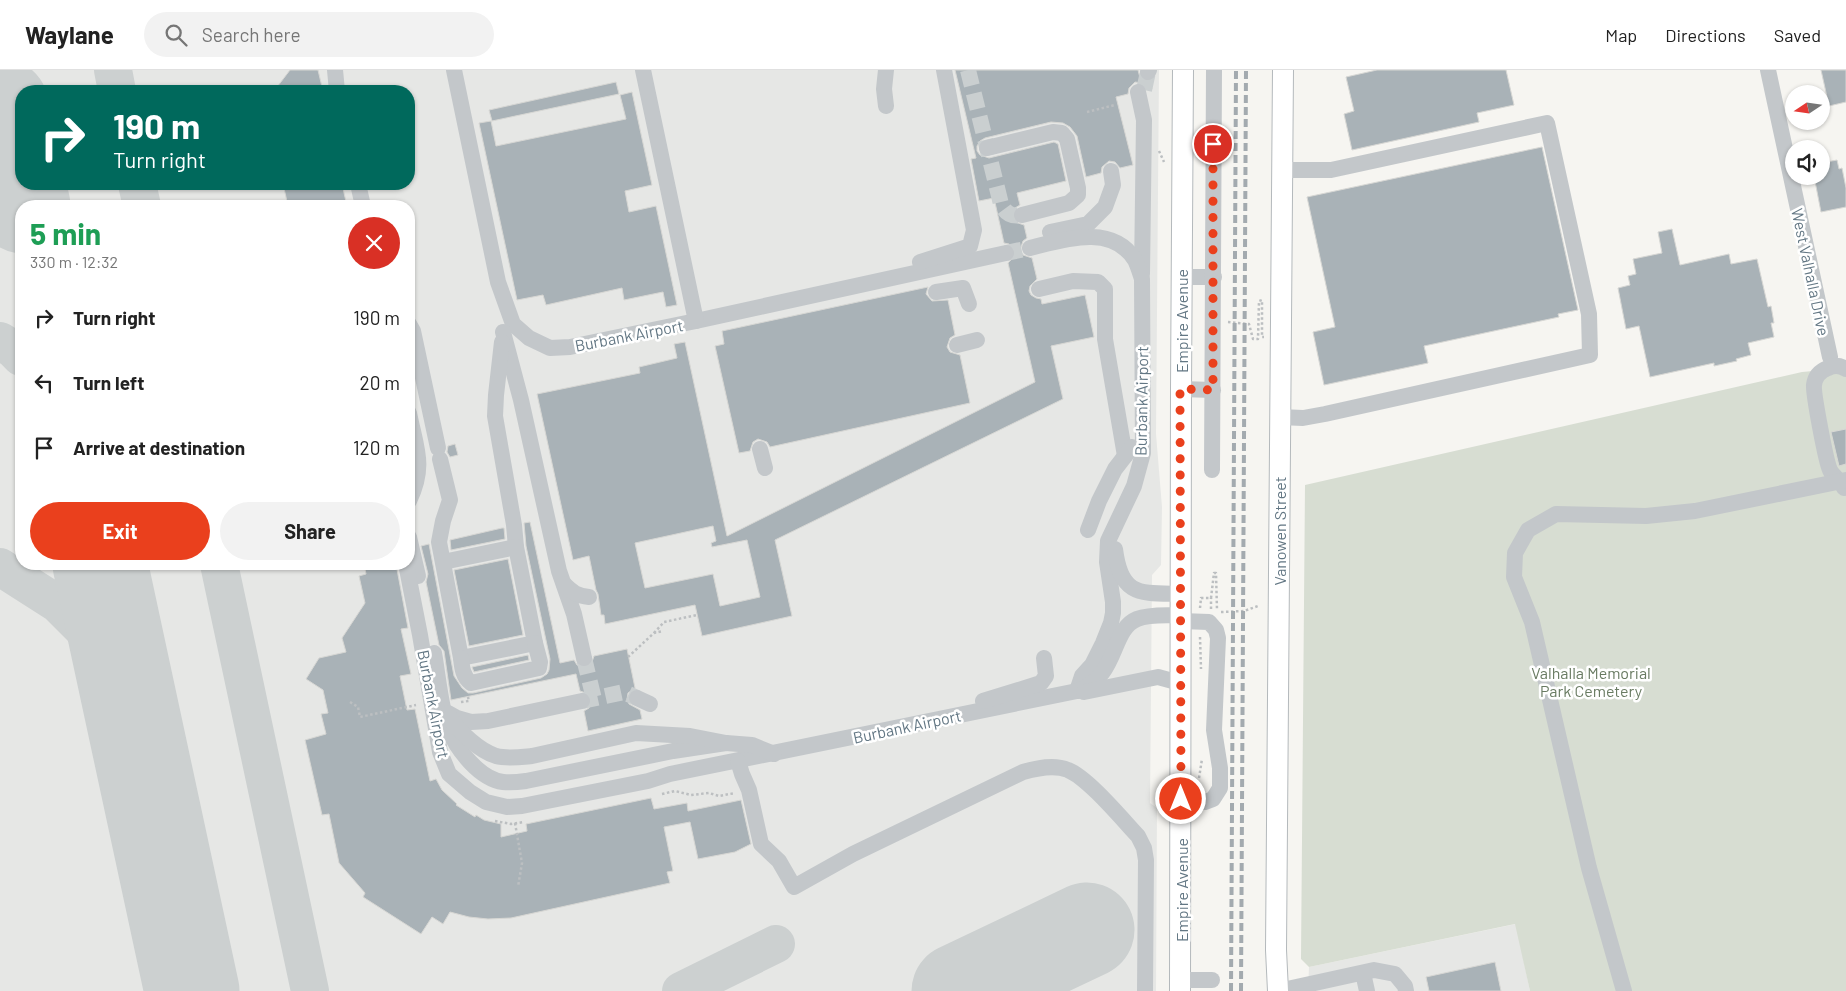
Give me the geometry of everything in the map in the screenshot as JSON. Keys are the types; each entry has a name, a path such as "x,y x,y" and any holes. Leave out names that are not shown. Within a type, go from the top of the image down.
{"main road":[{"name":"Empire Avenue","path":"1180,986 1180,683 1187,618 1181,594 1180,389 1183,70"},
{"name":"Vanowen Street","path":"1278,991 1276,950 1283,70"}],"street":[{"path":"335,70 336,85"},
{"name":"Burbank Airport","path":"454,70 498,282 513,324 529,338 550,348 570,346 696,321 1006,253"},
{"path":"643,70 696,321"},
{"path":"886,70 884,89 886,106"},
{"path":"905,275 918,262 970,246 974,230 944,70"},
{"path":"1212,470 1214,70"},
{"name":"West Valhalla Drive","path":"1768,70 1830,357"},
{"path":"1141,91 1144,120 1142,279"},
{"path":"1280,417 1303,418 1325,414 1590,355 1589,314 1547,122 1331,170 1281,170"},
{"path":"987,148 1053,132 1062,133 1067,140 1078,195 1069,203 1022,215"},
{"name":"Burbank Airport","path":"407,570 440,752 449,774 470,792 486,802 507,807 522,806 648,781 670,774 1077,691 1082,676 1092,665 1103,643 1113,613 1107,550 1108,541 1138,474 1143,454 1142,279 1135,260 1122,246 1108,239 1088,237 1033,247 1050,232 1088,224 1105,207 1113,185 1111,171"},
{"path":"1181,277 1214,277"},
{"path":"1039,289 1073,281 1098,282 1104,289 1105,339 1126,456"},
{"path":"498,282 503,332 521,400 559,570 574,614 584,658"},
{"path":"936,292 963,288 969,304"},
{"path":"415,340 450,500 439,542 463,673 466,680 471,683 539,668 540,662 516,547 495,416 503,332"},
{"path":"958,345 977,340"},
{"path":"1845,484 1830,471 1814,386 1816,377 1823,370 1832,366 1842,366 1846,369"},
{"path":"1180,389 1213,390"},
{"path":"1088,530 1099,501 1115,469 1142,435"},
{"path":"415,443 419,464 415,487"},
{"path":"760,449 765,468"},
{"path":"1624,991 1589,868 1532,622 1514,577 1515,553 1528,530 1556,514 1646,516 1695,511 1845,484"},
{"path":"1112,534 1121,573 1134,590 1143,593 1181,594"},
{"path":"443,562 516,547"},
{"name":"Burbank Airport","path":"415,563 431,636 448,730 472,765 492,778 501,782 526,781 673,751 726,743"},
{"path":"564,584 579,596 588,596"},
{"path":"1077,691 1089,687 1099,678 1113,654 1123,630 1130,623 1148,616 1187,618 1209,622 1216,630 1218,638 1214,730 1220,768 1220,788 1213,799 1205,802 1181,799"},
{"path":"461,658 536,643"},
{"path":"962,714 975,703 1041,683 1046,676 1044,658"},
{"path":"1077,691 1087,692 1158,677 1180,683"},
{"path":"444,710 457,718 471,722 488,721 582,701"},
{"name":"Burbank Airport","path":"444,710 461,732 478,746 496,756 532,756 636,733 690,736 726,743 752,745 774,754"},
{"path":"738,760 748,790 761,844 780,861 794,888 853,854 1022,772 1037,768 1053,767 1068,770 1082,779 1110,807 1138,836 1144,848 1146,860 1145,991"},
{"path":"1278,991 1318,987 1374,970 1395,974 1405,986 1406,991"},
{"path":"1363,973 1367,991"},
{"path":"1180,986 1212,980"}],"path":[{"path":"1088,112 1115,105"},
{"path":"1229,323 1249,324 1253,339 1258,339 1259,301 1262,300 1262,337 1264,337 1266,326"},
{"path":"1211,612 1214,574 1216,573 1217,612 1244,611 1258,606"},
{"path":"1187,618 1201,598 1212,598"},
{"path":"628,657 664,622 697,615"},
{"path":"654,633 663,631"},
{"path":"350,702 358,707 360,717 416,704"},
{"path":"515,824 522,863 518,887"}],"shaded area":[{"path":"0,70 1159,70 1156,434 1162,507 1161,565 1152,575 1150,803 1157,808 1156,991 0,991"},
{"path":"1516,924 1530,991 1308,991 1309,967"}],"green space":[{"name":"Valhalla Memorial Park Cemetery","path":"1846,368 1846,991 1530,991 1515,924 1309,967 1301,959 1305,485 1802,372"}],"building":[{"path":"290,70 318,70 322,85 279,85"},
{"path":"955,70 1138,70 1140,78 1144,81 1151,81 1152,89 1148,90 1142,83 1135,82 1129,88 1128,94 1116,97 1133,165 1120,168 1115,162 1109,161 1102,167 1101,173 1086,177 1077,136 1070,127 1063,123 1051,122 985,138 977,146 977,151 980,155 989,158 1054,142 1058,144 1066,181 1017,193 1020,205 1015,208 1012,217 1015,222 1024,225 1027,238 1023,241 1020,250 1023,255 1032,258 1037,279 1030,286 1029,291 1031,295 1041,299 1042,304 1085,295 1094,337 1051,346 1063,399 775,540 792,616 702,636 695,605 605,624 604,615 601,615 589,556 573,560 537,394 640,373 639,367 677,358 674,344 685,342 727,536 1035,382 1008,263 1015,256 1016,250 1009,244 1004,243 994,198 979,201 971,159 976,158","holes":["713,526 716,541 711,543 712,547 747,540 760,597 720,606 713,574 645,588 635,543"]},
{"path":"1377,70 1506,70 1514,105 1477,113 1479,122 1352,150 1344,114 1354,111 1346,77"},
{"path":"1821,70 1846,70 1846,102 1830,106 1830,85 1824,85"},
{"path":"616,82 619,94 492,121 489,110"},
{"path":"632,92 652,185 625,191 629,212 656,206 677,305 666,307 663,292 624,300 622,288 546,305 543,295 517,300 479,123 491,121 496,146 626,119 620,95"},
{"path":"1542,147 1578,310 1558,314 1559,317 1424,346 1428,363 1324,385 1313,332 1335,327 1307,197"},
{"path":"1837,160 1839,169 1842,168 1846,188 1846,207 1821,212 1816,185 1830,185 1830,161"},
{"path":"284,190 343,190 346,200 287,200"},
{"path":"1672,229 1680,265 1729,254 1731,264 1757,259 1768,307 1771,306 1774,323 1771,323 1774,337 1748,343 1751,355 1736,359 1737,361 1714,366 1714,363 1650,377 1639,326 1626,329 1618,288 1630,285 1628,276 1636,274 1633,259 1662,253 1658,232"},
{"path":"928,287 926,294 932,301 948,300 955,335 950,338 947,347 950,352 960,355 970,403 770,447 767,442 758,439 753,442 750,451 739,453 715,346 724,344 722,331"},
{"path":"1846,429 1846,464 1839,466 1831,432"},
{"path":"455,444 458,455 450,457 447,452 448,446"},
{"path":"530,522 560,663 574,660 577,665 586,668 591,665 594,656 627,649 635,688 628,693 627,699 629,704 640,710 642,719 588,731 584,711 589,708 592,699 589,694 580,691 576,674 451,700 444,651 439,645 426,582 428,574 421,546 429,544 454,676 462,688 468,693 473,693 541,678 549,670 550,659 526,546 524,523"},
{"path":"504,528 505,539 451,550 450,540"},
{"path":"508,559 523,635 469,646 454,570"},
{"path":"365,570 397,570 408,628 401,629 411,674 400,676 407,710 415,709 430,781 436,779 442,790 456,805 475,817 476,815 484,820 501,824 501,837 527,831 526,824 651,798 654,809 687,803 688,811 741,800 751,844 735,852 698,859 690,822 664,827 673,871 667,872 670,883 511,918 488,919 450,912 443,924 432,917 421,934 363,897 365,893 339,863 329,814 322,815 305,740 326,734 321,714 328,713 323,690 306,679 319,658 346,652 342,638 365,603 359,576 366,574"},
{"path":"528,655 529,660 474,672 472,667"},
{"path":"1495,962 1501,991 1429,991 1426,977"}],"taxiway":[{"path":"113,70 116,85"},
{"path":"10,147 15,146"},
{"path":"138,190 141,200"},
{"path":"0,341 15,351"},
{"path":"0,567 58,604 89,635 112,670 133,720"},
{"path":"220,570 310,991"},
{"path":"681,991 776,944"}],"runway":[{"path":"1,106 15,170"},
{"path":"19,190 22,200"},
{"path":"101,570 192,991"},
{"path":"959,991 1087,930"}],"tunnel":[{"path":"968,70 1001,204 1009,214 1015,216 1022,215"},
{"path":"1144,90 1148,72"},
{"path":"1006,253 1030,248"},
{"path":"584,658 594,699"},
{"path":"582,701 624,692 637,698"}],"railway":[{"path":"1231,991 1236,70"},
{"path":"1241,991 1246,70"}],"route":[{"path":"1181,799 1180,389 1213,390 1213,144"}]}
